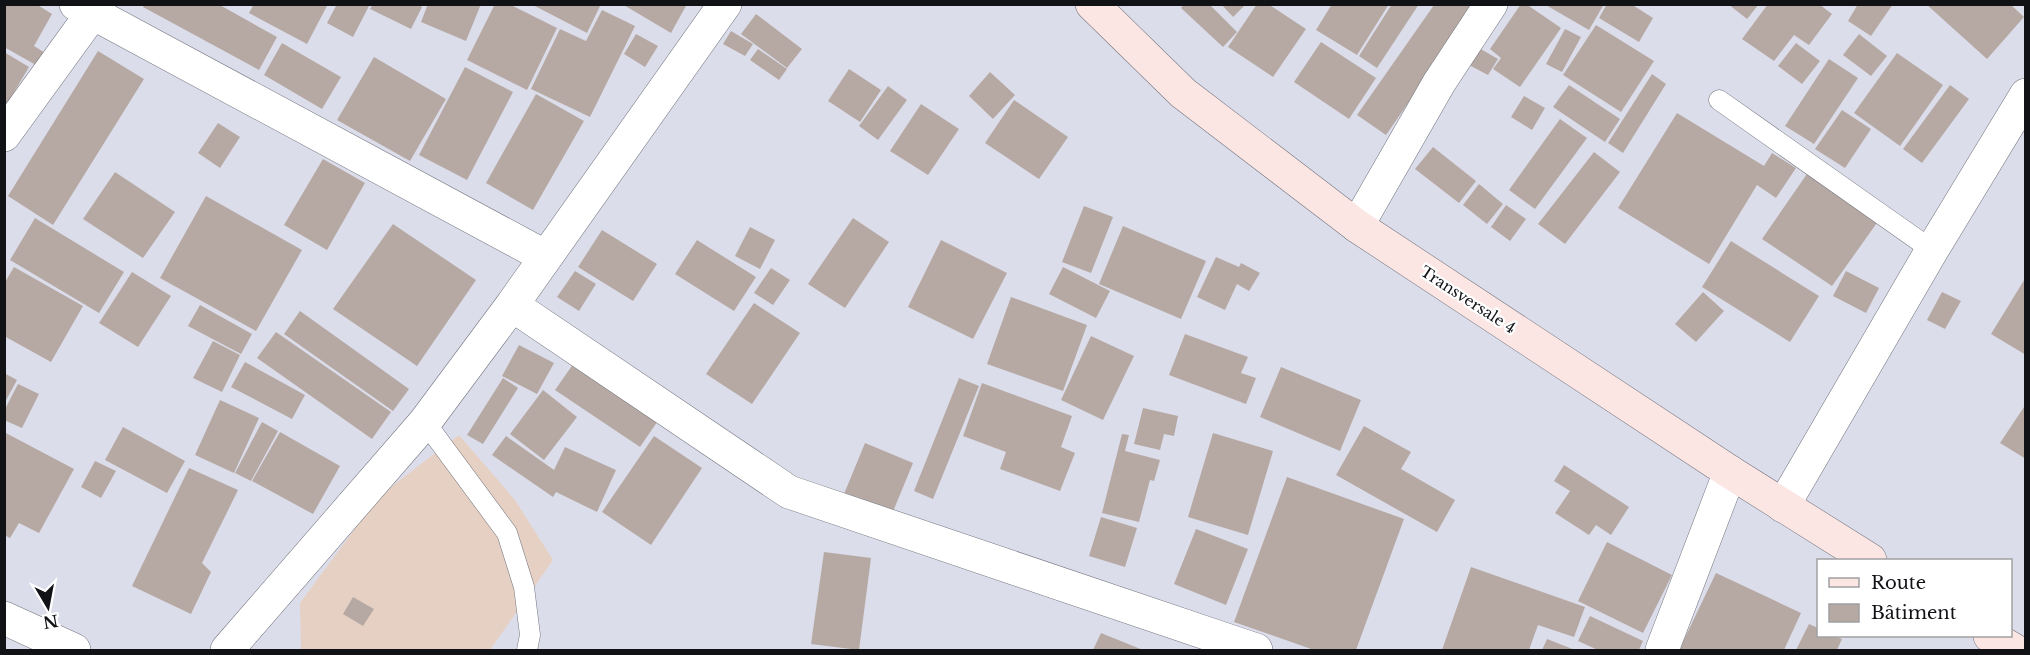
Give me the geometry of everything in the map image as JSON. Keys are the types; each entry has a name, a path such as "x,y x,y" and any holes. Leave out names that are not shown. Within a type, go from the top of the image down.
{"main road":[{"name":"Transversale 4","path":"1092,4 1183,93 1357,226 1730,472 1867,559"},
{"path":"1992,637 2014,651"}],"street":[{"path":"227,651 424,422 512,305 725,4"},
{"path":"1357,226 1439,83 1491,4"},
{"path":"4,135 89,8 546,257"},
{"path":"1783,506 2025,94"},
{"path":"512,305 789,492 1256,651"},
{"path":"1662,651 1730,472"},
{"path":"4,618 74,651"}],"lane":[{"path":"1719,100 1932,250"},
{"path":"424,422 507,534 524,586 530,635 527,651"}],"shaded area":[{"path":"459,435 515,500 553,560 490,650 301,650 300,603 379,496"}],"building":[{"path":"4,4 36,4 52,14 34,46 50,56 43,69 4,47"},
{"path":"144,4 218,4 277,37 259,70 143,7"},
{"path":"254,4 328,4 307,44 249,13"},
{"path":"337,4 370,4 353,37 327,23"},
{"path":"373,4 418,4 422,7 411,29 370,9"},
{"path":"428,4 481,4 466,41 421,22"},
{"path":"495,4 509,4 557,28 527,90 467,60"},
{"path":"531,4 601,4 587,33"},
{"path":"622,4 687,4 671,33"},
{"path":"1184,4 1209,4 1237,32 1223,47 1181,8"},
{"path":"1221,4 1246,4 1233,17"},
{"path":"1257,4 1268,4 1306,29 1273,77 1228,47"},
{"path":"1332,4 1389,4 1357,55 1316,30"},
{"path":"1392,4 1419,4 1377,68 1359,56"},
{"path":"1521,4 1526,4 1561,28 1520,87 1493,69 1501,58 1490,49"},
{"path":"1544,4 1604,4 1589,30"},
{"path":"1607,4 1631,4 1653,18 1639,42 1599,18"},
{"path":"1728,4 1759,4 1747,19"},
{"path":"1768,4 1819,4 1832,14 1809,45 1794,35 1774,61 1742,39"},
{"path":"1858,4 1893,4 1871,36 1848,21"},
{"path":"1926,4 2010,4 2024,17 1987,59"},
{"path":"1434,5 1476,5 1386,135 1357,115"},
{"path":"602,10 635,26 590,117 531,89 560,29 586,41"},
{"path":"756,14 802,49 787,68 741,34"},
{"path":"1596,25 1654,61 1621,112 1563,75"},
{"path":"1565,29 1581,37 1562,72 1546,64"},
{"path":"731,31 753,44 745,56 723,44"},
{"path":"636,34 658,46 645,67 624,54"},
{"path":"1859,34 1887,56 1871,76 1843,55"},
{"path":"1321,42 1376,78 1349,119 1294,82"},
{"path":"282,43 341,77 322,109 264,75"},
{"path":"1796,43 1820,61 1802,84 1778,66"},
{"path":"1479,48 1498,59 1488,75 1469,65"},
{"path":"758,49 787,69 779,80 750,60"},
{"path":"98,51 144,79 53,225 8,196"},
{"path":"4,52 29,67 4,109"},
{"path":"1897,53 1943,85 1900,146 1854,113"},
{"path":"374,57 446,99 410,161 337,120"},
{"path":"1829,59 1858,78 1814,144 1785,126"},
{"path":"465,67 513,92 467,180 419,155"},
{"path":"849,69 881,90 860,122 828,101"},
{"path":"990,72 1015,95 993,119 969,96"},
{"path":"1652,74 1666,84 1623,153 1608,143"},
{"path":"1569,85 1620,119 1605,142 1553,107"},
{"path":"1950,85 1969,99 1922,163 1903,149"},
{"path":"888,86 907,100 878,140 859,126"},
{"path":"536,94 584,121 533,210 486,183"},
{"path":"1524,96 1545,108 1532,130 1511,117"},
{"path":"1014,100 1068,137 1039,179 985,143"},
{"path":"921,104 959,129 928,175 890,151"},
{"path":"1842,110 1871,129 1845,168 1815,149"},
{"path":"1677,113 1764,166 1772,153 1796,168 1776,198 1757,185 1709,264 1618,208"},
{"path":"1560,119 1587,138 1535,209 1509,190"},
{"path":"218,123 240,137 220,168 198,153"},
{"path":"1433,147 1476,181 1459,203 1415,169"},
{"path":"1594,152 1620,172 1565,244 1538,224"},
{"path":"323,159 365,183 327,250 284,225"},
{"path":"1809,171 1879,220 1832,286 1762,239"},
{"path":"115,172 175,212 143,258 83,219"},
{"path":"1479,184 1503,204 1487,224 1463,205"},
{"path":"206,196 302,250 256,331 160,278"},
{"path":"1506,205 1526,219 1510,241 1491,227"},
{"path":"1084,206 1113,217 1091,273 1062,262"},
{"path":"35,218 124,272 99,313 10,260"},
{"path":"853,218 889,242 845,308 808,284"},
{"path":"393,224 476,280 417,366 333,309"},
{"path":"1123,226 1206,261 1181,319 1099,284"},
{"path":"750,227 775,240 760,269 735,256"},
{"path":"602,230 657,264 633,301 578,267"},
{"path":"697,240 756,277 734,311 675,274"},
{"path":"941,240 1007,273 973,339 908,307"},
{"path":"1731,241 1819,296 1790,342 1702,287"},
{"path":"1216,257 1239,267 1241,263 1260,273 1249,291 1237,284 1225,310 1197,297"},
{"path":"14,267 83,306 51,362 4,336 4,284"},
{"path":"1063,267 1110,291 1096,318 1049,294"},
{"path":"771,268 790,280 773,305 754,293"},
{"path":"575,271 596,284 579,311 557,297"},
{"path":"1846,271 1879,288 1866,313 1833,296"},
{"path":"132,272 171,296 138,347 99,323"},
{"path":"2026,277 2026,355 1991,334"},
{"path":"1703,292 1724,311 1696,342 1675,324"},
{"path":"1942,292 1961,301 1945,329 1927,320"},
{"path":"1011,297 1087,325 1063,391 987,364"},
{"path":"754,303 800,333 752,404 706,374"},
{"path":"200,305 252,334 241,354 188,326"},
{"path":"300,311 409,389 393,411 284,334"},
{"path":"276,332 391,412 372,439 257,358"},
{"path":"1185,334 1248,357 1241,373 1256,378 1246,404 1169,375"},
{"path":"1091,336 1134,356 1103,420 1061,400"},
{"path":"213,341 240,355 222,392 193,378"},
{"path":"519,345 554,363 537,394 502,376"},
{"path":"581,353 666,409 640,447 555,390"},
{"path":"245,362 305,395 292,419 231,387"},
{"path":"1281,367 1361,400 1340,451 1260,417"},
{"path":"4,373 17,380 4,404"},
{"path":"503,378 518,388 483,444 467,435"},
{"path":"959,378 979,386 933,499 914,491"},
{"path":"982,383 1072,416 1061,447 1075,453 1060,491 1000,469 1006,452 963,436"},
{"path":"18,384 39,394 22,428 4,420 4,411"},
{"path":"543,390 577,417 544,460 510,434"},
{"path":"220,400 259,418 234,473 195,455"},
{"path":"2026,404 2026,459 2000,443"},
{"path":"1143,408 1178,416 1174,436 1164,434 1160,450 1134,444"},
{"path":"262,422 278,431 251,481 235,473"},
{"path":"1364,426 1411,452 1401,469 1455,500 1437,532 1336,475"},
{"path":"123,427 185,461 167,493 105,460"},
{"path":"4,432 74,469 39,533 19,523 10,538 4,535"},
{"path":"280,432 340,466 313,514 252,481"},
{"path":"1213,433 1273,451 1248,535 1188,517"},
{"path":"1122,434 1129,435 1125,451 1160,460 1154,481 1150,480 1139,522 1102,513"},
{"path":"506,436 554,470 565,447 616,470 597,512 556,492 553,497 492,455"},
{"path":"654,436 702,468 651,545 602,512"},
{"path":"865,443 913,463 892,514 844,494"},
{"path":"95,461 116,471 101,498 81,487"},
{"path":"1564,465 1629,507 1611,535 1596,525 1589,535 1555,513 1570,491 1554,481"},
{"path":"189,468 238,490 202,563 211,572 191,614 132,586"},
{"path":"1287,477 1404,519 1356,650 1314,650 1234,622"},
{"path":"1101,517 1137,528 1125,567 1089,556"},
{"path":"1196,529 1248,549 1226,605 1174,584"},
{"path":"1607,542 1672,575 1643,633 1578,601"},
{"path":"824,552 871,558 859,650 811,644"},
{"path":"1471,567 1585,607 1574,637 1538,625 1529,650 1442,650"},
{"path":"1716,573 1801,613 1784,650 1679,650"},
{"path":"353,597 374,609 363,626 343,614"},
{"path":"1590,616 1643,641 1639,650 1598,650 1578,641"},
{"path":"1809,624 1817,628 1817,637 1842,639 1837,650 1796,650"},
{"path":"1101,633 1143,650 1093,650"},
{"path":"1547,639 1575,650 1542,650"}]}
